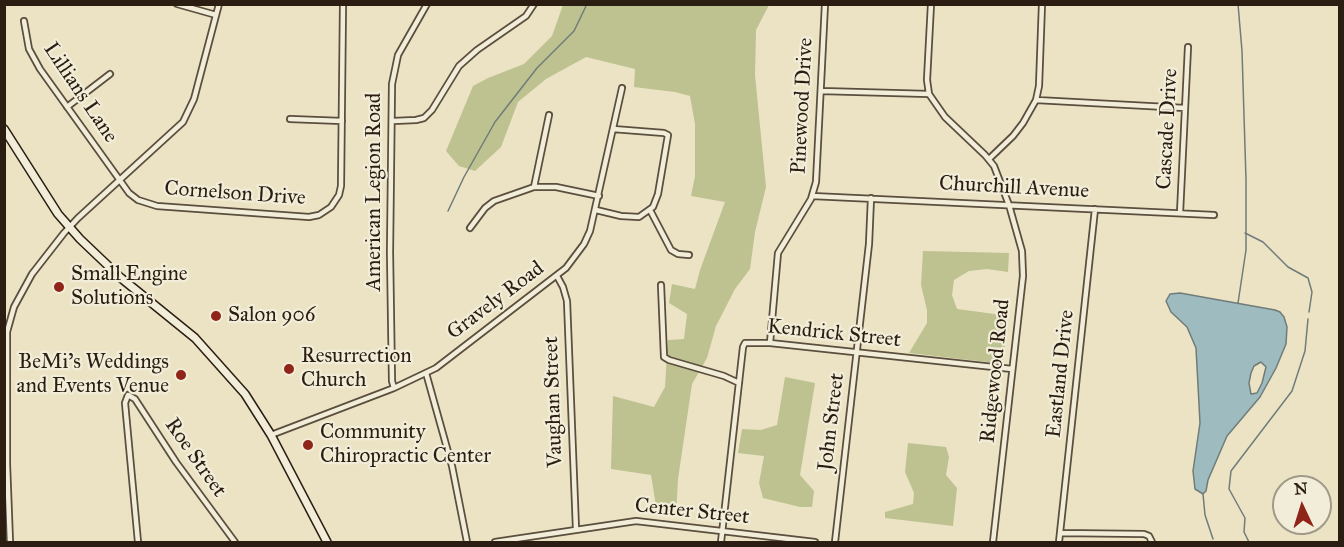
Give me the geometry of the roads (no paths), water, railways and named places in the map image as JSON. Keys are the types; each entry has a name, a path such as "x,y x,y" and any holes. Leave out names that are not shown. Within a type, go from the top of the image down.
{"main road":[{"path":"4,129 58,214 107,266 180,325 210,353 245,394 271,435 327,543"}],"street":[{"path":"177,4 216,15"},
{"name":"Cornelson Drive","path":"10,543 7,453 8,328 14,307 24,286 70,227 177,128 188,114 219,4"},
{"name":"Cornelson Drive","path":"120,180 129,193 138,200 157,206 302,218 315,216 331,207 340,190 343,4"},
{"name":"American Legion Road","path":"394,388 390,252 392,84 396,61 426,4"},
{"path":"393,121 424,118 432,110 459,66 477,50 526,16 534,4"},
{"name":"Pinewood Drive","path":"770,343 778,253 812,196 816,182 825,4"},
{"path":"931,4 927,80 929,94 956,129 989,159 1013,136 1036,100 1039,86 1042,4"},
{"name":"Lillians Lane","path":"24,21 27,41 33,58 120,180"},
{"name":"Cascade Drive","path":"1180,213 1188,47"},
{"path":"67,107 110,74"},
{"name":"Gravely Road","path":"271,435 394,388 426,373 566,268 584,244 596,210 622,88"},
{"path":"821,91 929,94"},
{"path":"1036,100 1185,108"},
{"path":"534,187 549,115"},
{"path":"290,119 342,121"},
{"path":"596,210 632,218 650,210 658,194 668,135 613,129"},
{"name":"Ridgewood Road","path":"989,159 1009,205 1018,232 1023,259 993,543"},
{"path":"470,228 485,208 494,201 534,187 556,187 599,196"},
{"name":"Churchill Avenue","path":"812,196 1214,215"},
{"name":"John Street","path":"835,543 869,244 871,198"},
{"name":"Eastland Drive","path":"1059,543 1095,209"},
{"path":"650,210 671,250 678,254 689,255"},
{"name":"Vaughan Street","path":"557,276 563,286 567,301 576,529"},
{"path":"660,285 663,301 664,357 739,383"},
{"name":"Kendrick Street","path":"721,543 744,345 748,342 1012,369"},
{"path":"426,373 452,463 467,543"},
{"name":"Roe Street","path":"138,543 125,403 128,395 135,399 176,462 235,543"},
{"name":"Center Street","path":"495,543 636,520 815,543"},
{"path":"1060,533 1144,534 1149,536 1152,543"}],"water":[{"path":"1180,293 1275,310 1284,317 1287,327 1286,344 1276,368 1260,397 1227,436 1203,494 1195,489 1193,471 1200,423 1196,348 1187,327 1171,312 1166,301 1170,294","holes":["1261,362 1266,367 1257,393 1251,394 1249,383 1254,366"]}],"waterway":[{"path":"448,211 495,122 537,68 574,31 587,4"},
{"path":"1238,4 1242,51 1246,180 1246,250 1238,303"},
{"path":"1245,233 1263,242 1288,267 1308,278 1312,292 1309,312"},
{"path":"1249,542 1244,532 1245,518 1229,489 1231,471 1292,391 1305,351 1308,319"},
{"path":"1203,494 1205,515 1213,539"}],"place":[{"name":"Small Engine Solutions","path":"59,287"},
{"name":"Salon 906","path":"216,316"},
{"name":"Resurrection Church","path":"289,369"},
{"name":"BeMi's Weddings and Events Venue","path":"181,375"},
{"name":"Community Chiropractic Center","path":"308,445"}]}
